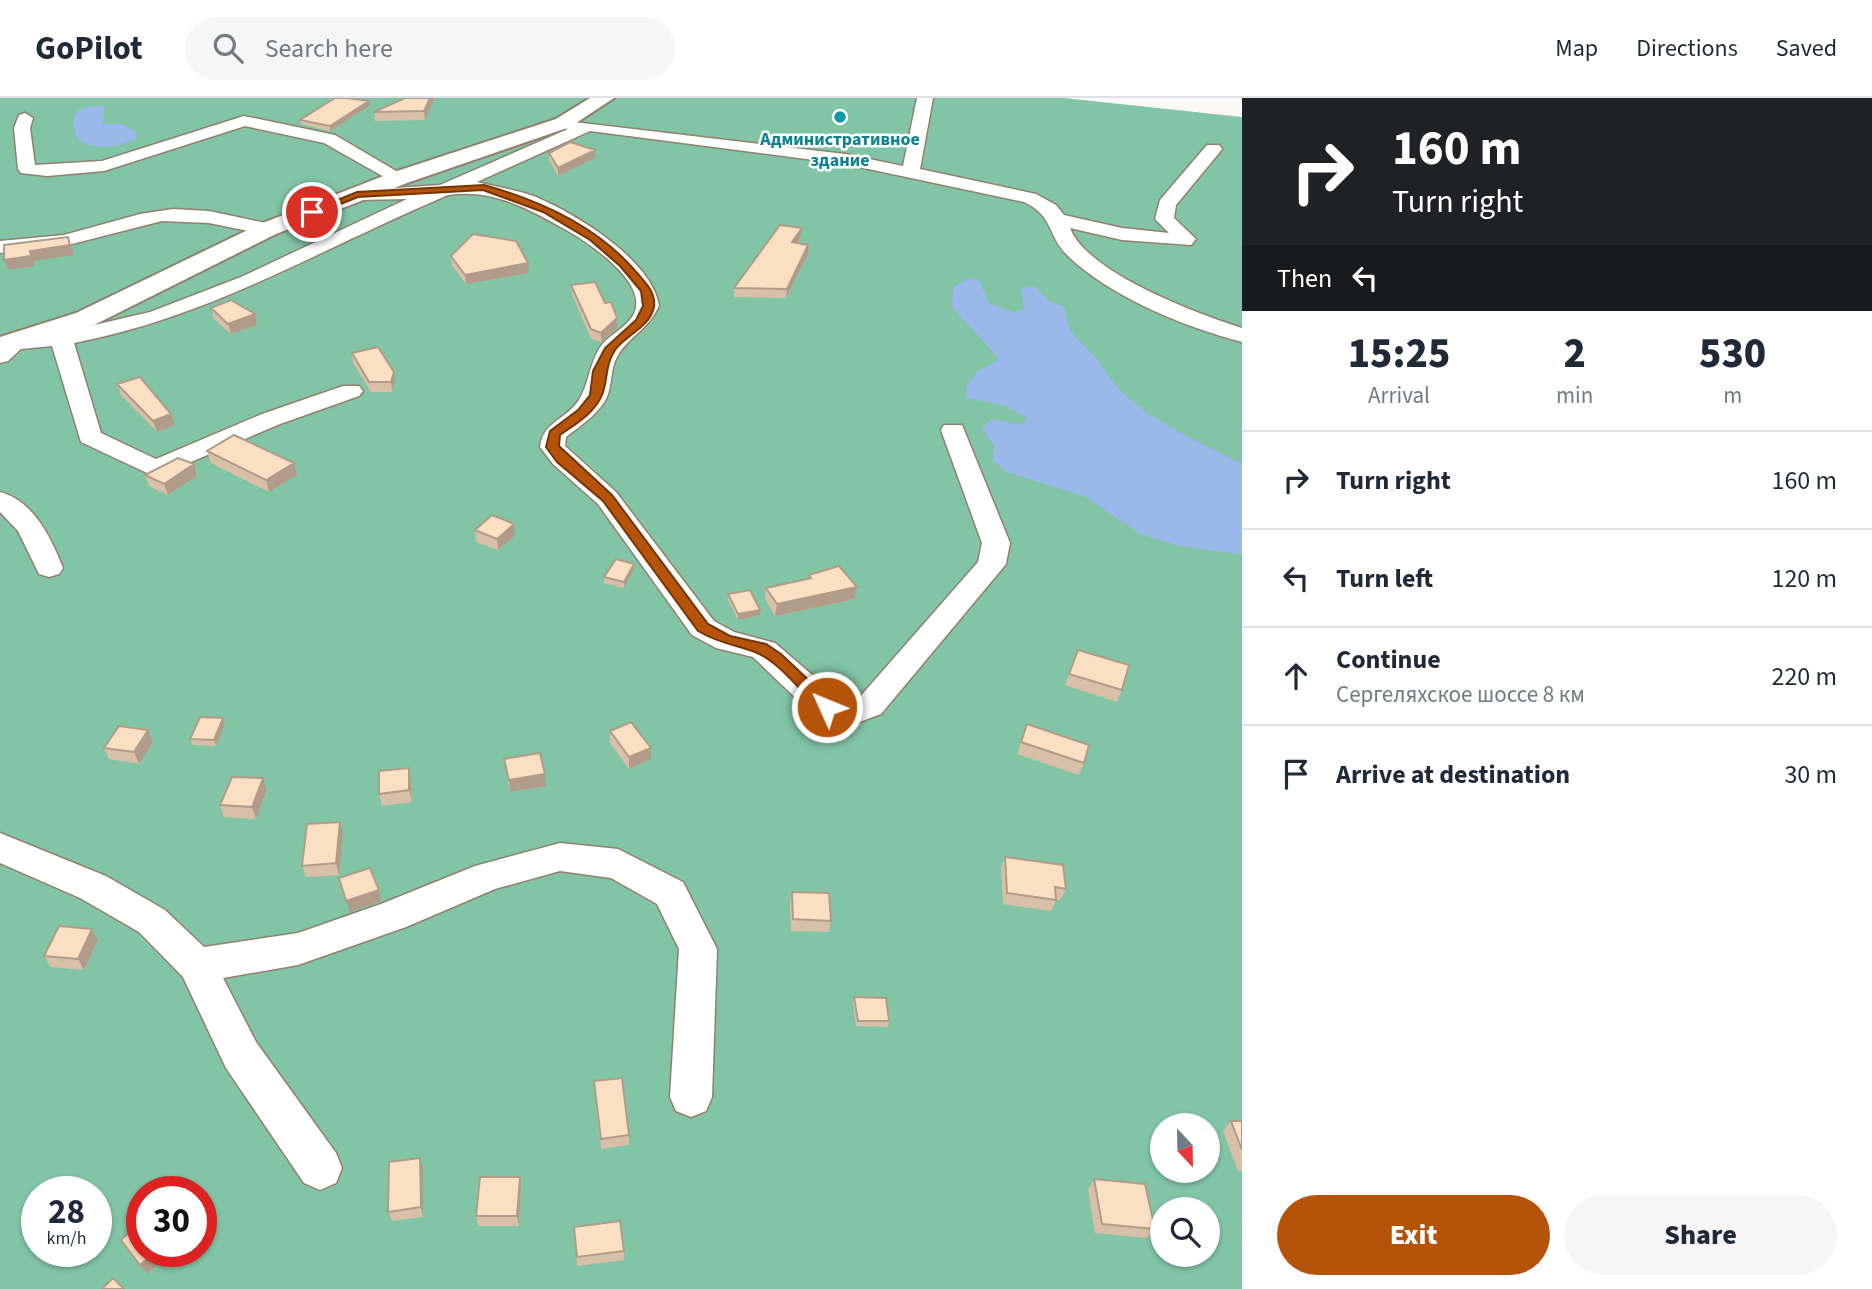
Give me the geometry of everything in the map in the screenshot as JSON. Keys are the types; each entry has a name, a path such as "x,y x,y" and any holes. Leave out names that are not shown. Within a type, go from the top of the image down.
{"main road":[{"path":"5,348 85,319 268,229 400,178 563,123 604,98"}],"street":[{"path":"910,173 925,98"},
{"path":"2,123 26,118 22,128 20,168 47,171 104,166 244,121 329,139 400,178"},
{"path":"563,123 845,159 1030,198 1047,206 1060,220 1122,234 1184,241 1186,239 1164,219 1167,204 1213,149"},
{"path":"5,348 62,341 171,314 217,296 446,189 589,126"},
{"path":"357,195 484,188 546,210 594,238 624,264 646,291 648,306 640,322 611,348 599,371 596,395 582,413 554,434 552,447 607,498 703,628 726,640 761,648 775,657 827,707 841,713 857,714 870,706 992,564 996,543 953,430"},
{"path":"0,247 36,246 153,216 174,215 229,220 268,229"},
{"path":"1060,220 1062,234 1073,250 1124,287 1178,316 1242,335"},
{"path":"62,341 90,437 156,468 271,419 351,391"},
{"path":"0,500 10,505 37,534 48,568"},
{"path":"0,847 93,887 152,921 197,965 241,1055 320,1168"},
{"path":"197,965 298,949 393,916 488,876 560,857 618,864 670,893 698,949 691,1097"}],"green space":[{"path":"0,98 1064,98 1242,117 1242,1289 0,1289"}],"water":[{"path":"104,106 103,124 122,124 136,132 137,137 123,144 107,147 91,145 77,139 73,121 77,111 86,107"},
{"path":"966,279 979,280 989,303 1016,313 1024,308 1021,289 1034,286 1050,302 1064,306 1074,336 1131,400 1177,431 1242,464 1242,555 1177,545 1142,535 1086,497 1007,472 993,460 994,446 982,428 991,419 1023,425 1027,418 1006,406 967,398 966,386 978,371 999,359 952,307 953,288"}],"building":[{"path":"335,98 369,101 330,126 300,120"},
{"path":"405,98 430,98 424,111 374,112"},
{"path":"570,142 595,150 558,168 549,153"},
{"path":"780,225 802,228 792,242 808,245 787,289 734,288"},
{"path":"473,234 516,241 528,263 465,275 451,256"},
{"path":"68,237 70,245 30,251 31,256 4,260 4,245"},
{"path":"595,282 605,303 611,302 617,318 601,333 591,329 571,285"},
{"path":"231,300 255,314 228,324 211,308"},
{"path":"378,347 394,372 391,382 369,382 352,353"},
{"path":"140,377 171,414 153,421 117,384"},
{"path":"234,435 294,463 266,480 207,451"},
{"path":"178,458 194,464 164,484 145,475"},
{"path":"492,515 514,524 497,539 475,530"},
{"path":"616,559 634,564 624,582 604,577"},
{"path":"839,566 857,587 777,604 766,588 811,578 809,575"},
{"path":"750,590 760,610 738,614 728,594"},
{"path":"1078,650 1129,665 1122,690 1069,674"},
{"path":"200,717 223,718 214,740 190,739"},
{"path":"631,722 651,748 629,757 610,731"},
{"path":"1027,724 1089,745 1084,763 1021,742"},
{"path":"119,726 148,730 134,752 104,748"},
{"path":"540,753 545,774 509,780 504,759"},
{"path":"409,768 409,790 379,794 379,771"},
{"path":"232,777 263,778 252,807 220,805"},
{"path":"340,822 336,863 302,866 307,824"},
{"path":"1005,857 1063,865 1066,889 1055,887 1056,900 1007,893"},
{"path":"370,868 379,890 346,901 339,878"},
{"path":"792,892 829,893 831,921 793,919"},
{"path":"59,926 92,929 78,959 44,956"},
{"path":"854,997 886,998 889,1021 858,1021"},
{"path":"622,1078 629,1135 601,1139 594,1081"},
{"path":"1231,1121 1242,1121 1242,1150"},
{"path":"420,1158 421,1207 388,1212 389,1162"},
{"path":"480,1177 520,1177 517,1216 476,1216"},
{"path":"1094,1179 1145,1184 1150,1206 1150,1229 1102,1224"},
{"path":"620,1221 624,1251 577,1257 574,1227"},
{"path":"113,1278 124,1289 102,1289"}],"place":[{"name":"Административное здание","path":"840,117"}],"route":[{"path":"312,212 357,195 425,193 471,186 484,188 529,201 546,210 594,238 624,264 646,291 648,306 640,322 611,348 599,371 596,395 582,413 554,434 552,447 607,498 703,628 726,640 761,648 775,657 827,707"}]}
